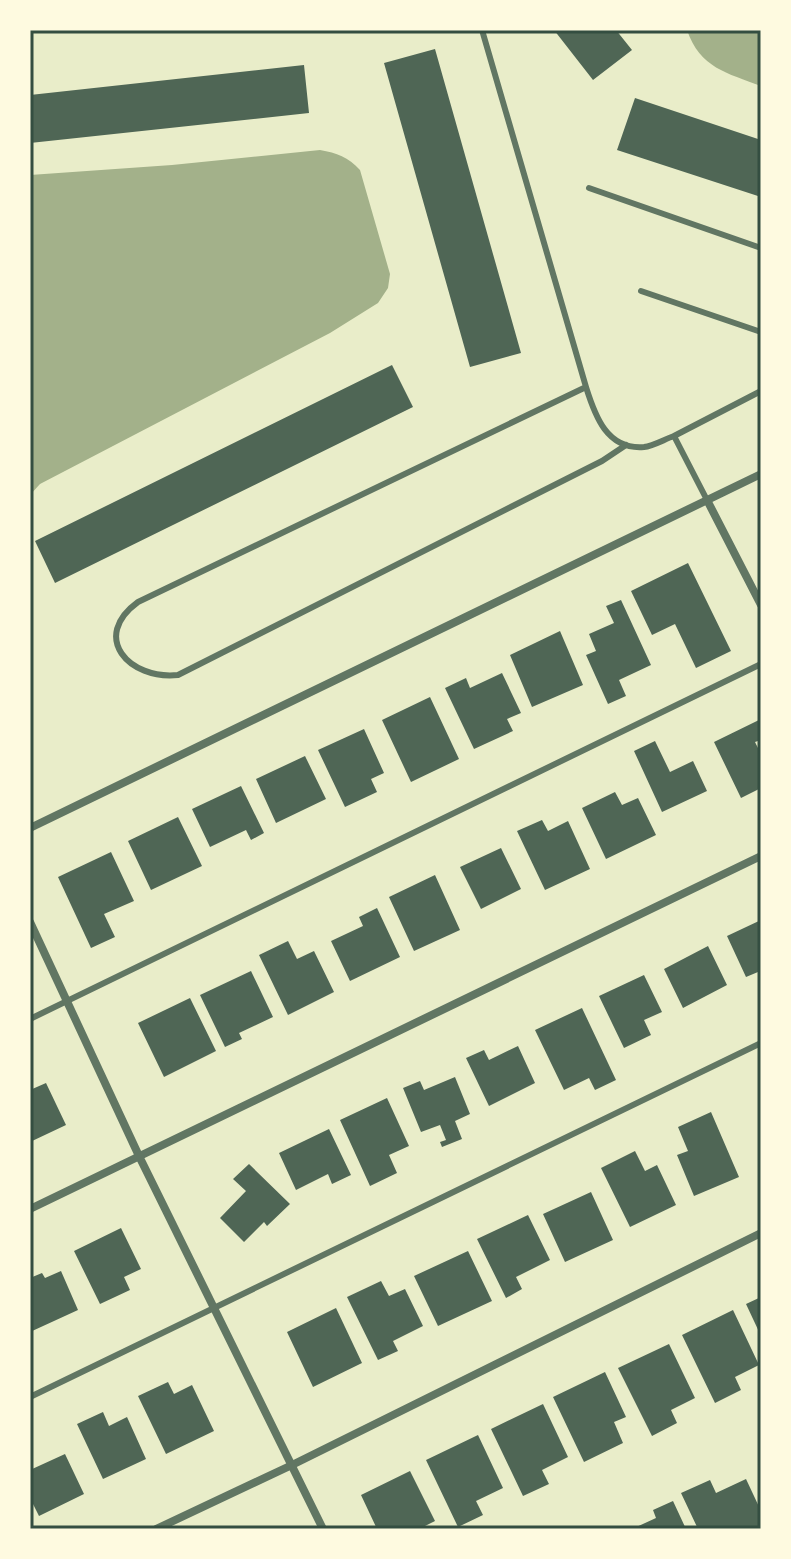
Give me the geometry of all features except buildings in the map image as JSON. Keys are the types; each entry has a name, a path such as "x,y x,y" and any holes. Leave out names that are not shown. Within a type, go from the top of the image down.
{"street":[{"path":"30,828 761,474"},
{"path":"707,500 761,605"},
{"path":"30,1209 761,856"},
{"path":"30,922 139,1156 323,1529"},
{"path":"156,1529 761,1233"}],"lane":[{"path":"482,30 600,426 611,438 626,445 644,447 674,436 761,391"},
{"path":"589,188 761,248"},
{"path":"641,291 761,332"},
{"path":"586,387 138,602 127,610 119,623 116,643 125,659 141,671 159,677 178,675 602,461 626,445"},
{"path":"674,436 707,500"},
{"path":"30,1019 761,664"},
{"path":"30,1397 761,1043"}],"shaded area":[{"path":"687,30 761,30 761,86 726,73 707,61"},
{"path":"320,150 342,156 360,170 390,274 388,288 378,303 330,333 40,484 30,495 30,175"}]}
